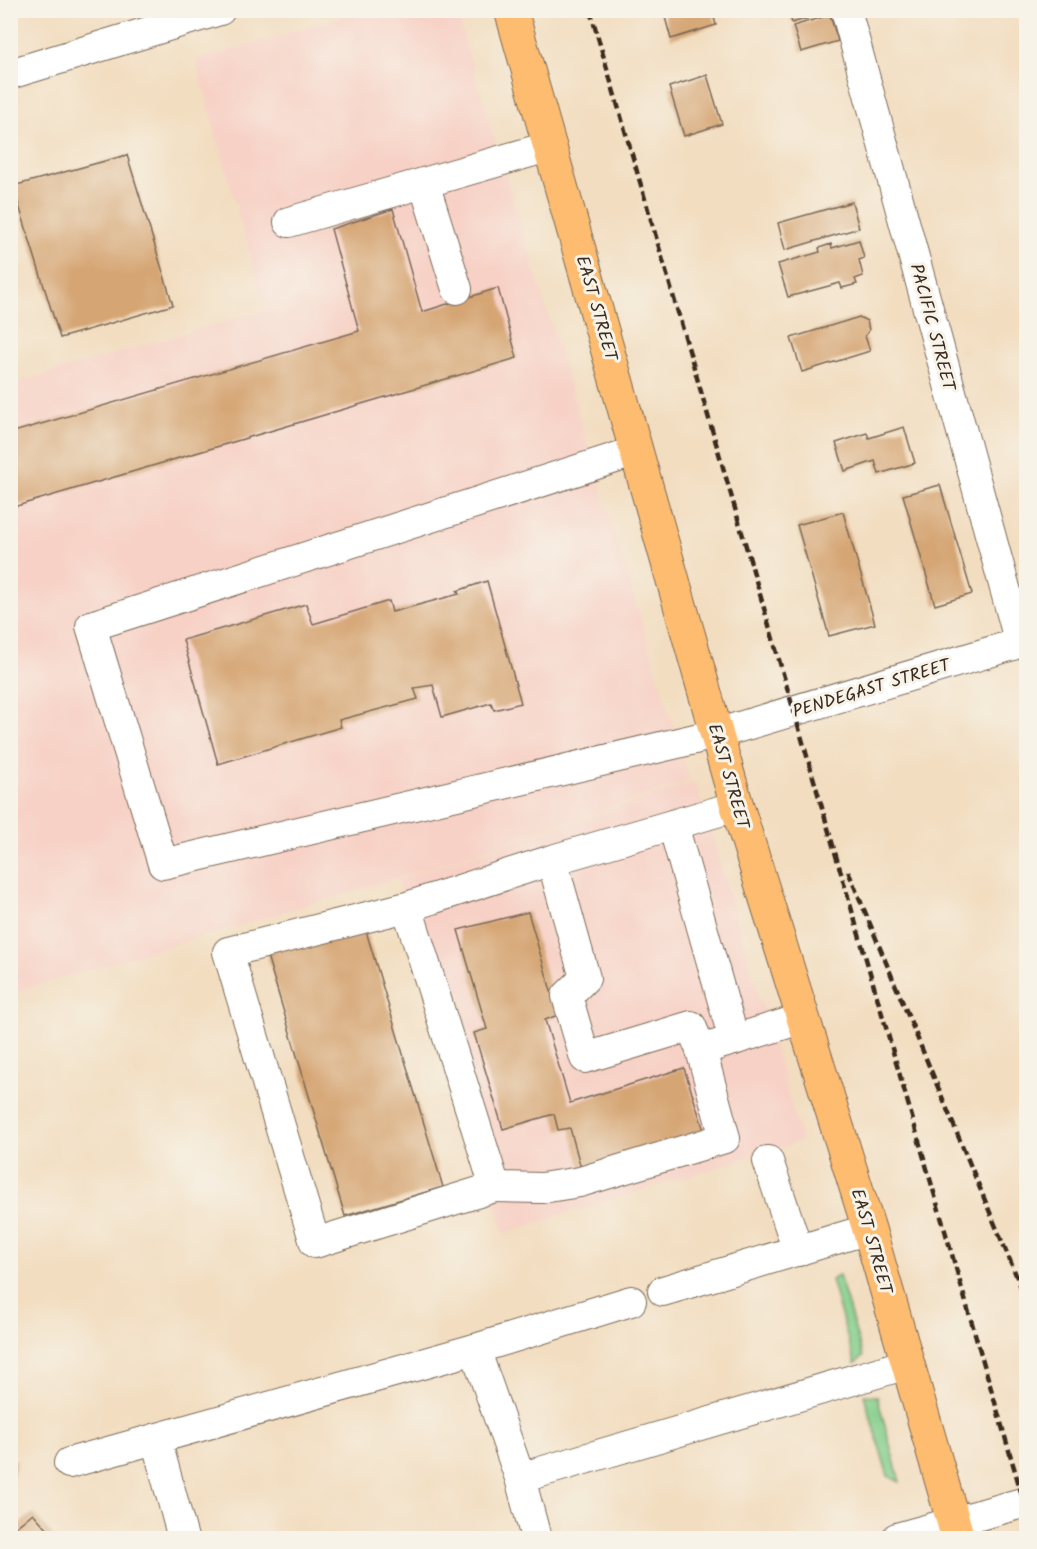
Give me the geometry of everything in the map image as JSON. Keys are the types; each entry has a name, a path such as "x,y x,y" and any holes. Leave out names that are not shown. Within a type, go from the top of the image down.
{"main road":[{"name":"EAST STREET","path":"511,10 737,806 869,1229 956,1531"}],"street":[{"name":"PACIFIC STREET","path":"846,10 1023,642"},
{"path":"10,74 134,23 202,13"},
{"path":"289,222 551,146"},
{"path":"424,183 457,289"},
{"name":"PENDEGAST STREET","path":"637,452 90,626 163,864 716,734 1023,642"},
{"path":"552,860 585,978 567,996 585,1058 691,1026 701,1050 725,1138 580,1182 543,1188 495,1188 315,1243 228,952 407,906 552,860 737,806"},
{"path":"673,825 734,1040"},
{"path":"407,906 495,1188"},
{"path":"701,1050 804,1018"},
{"path":"768,1161 798,1251"},
{"path":"663,1291 869,1229"},
{"path":"69,1463 475,1349 631,1301"},
{"path":"475,1349 520,1479 536,1539"},
{"path":"520,1479 908,1364"},
{"path":"156,1439 183,1539"},
{"path":"897,1539 956,1531 1026,1502"}],"shaded area":[{"path":"363,11 456,11 690,781 405,876 11,993 11,384 265,310 196,60"},
{"path":"696,782 802,1141 504,1233 397,880"}],"green space":[{"path":"839,1275 863,1357 855,1364 831,1280"},
{"path":"864,1395 877,1396 900,1482 888,1476"}],"building":[{"path":"663,10 712,10 716,25 671,39"},
{"path":"788,10 831,10 831,11 792,23"},
{"path":"830,15 838,41 801,52 793,26"},
{"path":"707,75 722,124 684,136 669,87"},
{"path":"127,155 173,305 60,338 13,186"},
{"path":"852,202 859,228 785,250 778,223"},
{"path":"393,209 422,312 498,288 517,358 10,508 10,433 359,331 331,229"},
{"path":"859,240 864,258 859,260 863,276 855,279 857,284 842,288 840,283 788,297 778,264 820,252 819,248 831,244 832,248"},
{"path":"859,317 867,321 869,330 865,336 870,351 802,372 791,338"},
{"path":"904,427 915,463 879,474 875,461 845,471 836,443 867,433 869,438"},
{"path":"940,485 972,594 935,605 903,495"},
{"path":"843,512 875,624 829,636 797,525"},
{"path":"487,581 521,703 494,710 491,703 442,717 433,685 414,688 418,699 339,720 341,727 218,764 183,640 306,604 313,624 389,601 392,612 459,594 457,591"},
{"path":"528,912 558,1015 545,1020 570,1103 684,1068 706,1137 582,1172 570,1128 558,1130 554,1114 503,1129 474,1033 487,1029 458,930"},
{"path":"363,921 443,1187 345,1216 265,949"},
{"path":"10,1459 17,1460 11,1484 10,1484"},
{"path":"33,1513 55,1538 10,1538 10,1532"}],"railway":[{"path":"590,10 1026,1509"},
{"path":"848,871 1026,1299"}]}
